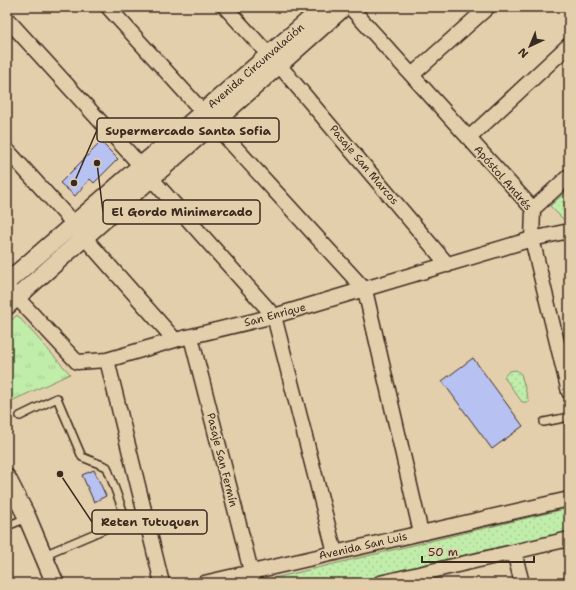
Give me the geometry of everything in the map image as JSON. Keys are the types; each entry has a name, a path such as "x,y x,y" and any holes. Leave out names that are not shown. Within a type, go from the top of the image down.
{"street":[{"path":"108,7 365,290 421,533"},
{"name":"Pasaje San Marcos","path":"225,7 274,60 448,265"},
{"name":"Avenida Circunvalación","path":"274,60 324,7"},
{"name":"Avenida Circunvalación","path":"10,297 79,231 208,117 274,60 344,7"},
{"name":"Apóstol Andrés","path":"350,7 534,209 532,239 569,392"},
{"path":"412,75 488,7"},
{"path":"7,19 274,316 335,553"},
{"path":"469,138 569,45"},
{"path":"7,150 175,340"},
{"path":"534,209 569,176"},
{"name":"Avenida Circunvalación","path":"7,282 79,231"},
{"name":"San Enrique","path":"10,297 77,362 107,360 175,340 274,316 532,239 569,231"},
{"name":"Pasaje San Fermín","path":"191,337 252,578"},
{"path":"107,360 162,583"},
{"path":"7,478 28,517 55,583"},
{"name":"Avenida San Luis","path":"204,583 252,578 335,553 569,499"},
{"path":"380,583 430,577 514,552 569,539"},
{"path":"514,552 522,583"}],"lane":[{"path":"20,416 57,398 82,457 107,467 124,511 112,526 43,555"},
{"path":"544,422 569,417"},
{"path":"7,526 28,517"}],"green space":[{"path":"569,189 569,225 550,206"},
{"path":"17,315 70,374 7,403 7,325"},
{"path":"516,370 521,374 529,402 522,402 504,377 509,371"},
{"path":"569,508 569,535 353,583 258,582"}],"building":[{"path":"101,142 118,159 94,183 90,179 75,196 60,183"},
{"path":"473,358 523,426 492,449 442,381"},
{"path":"94,470 106,496 94,502 82,475"}],"place":[{"name":"El Gordo Minimercado","path":"97,163"},
{"name":"Supermercado Santa Sofia","path":"74,183"},
{"name":"Reten Tutuquen","path":"60,474"}]}
